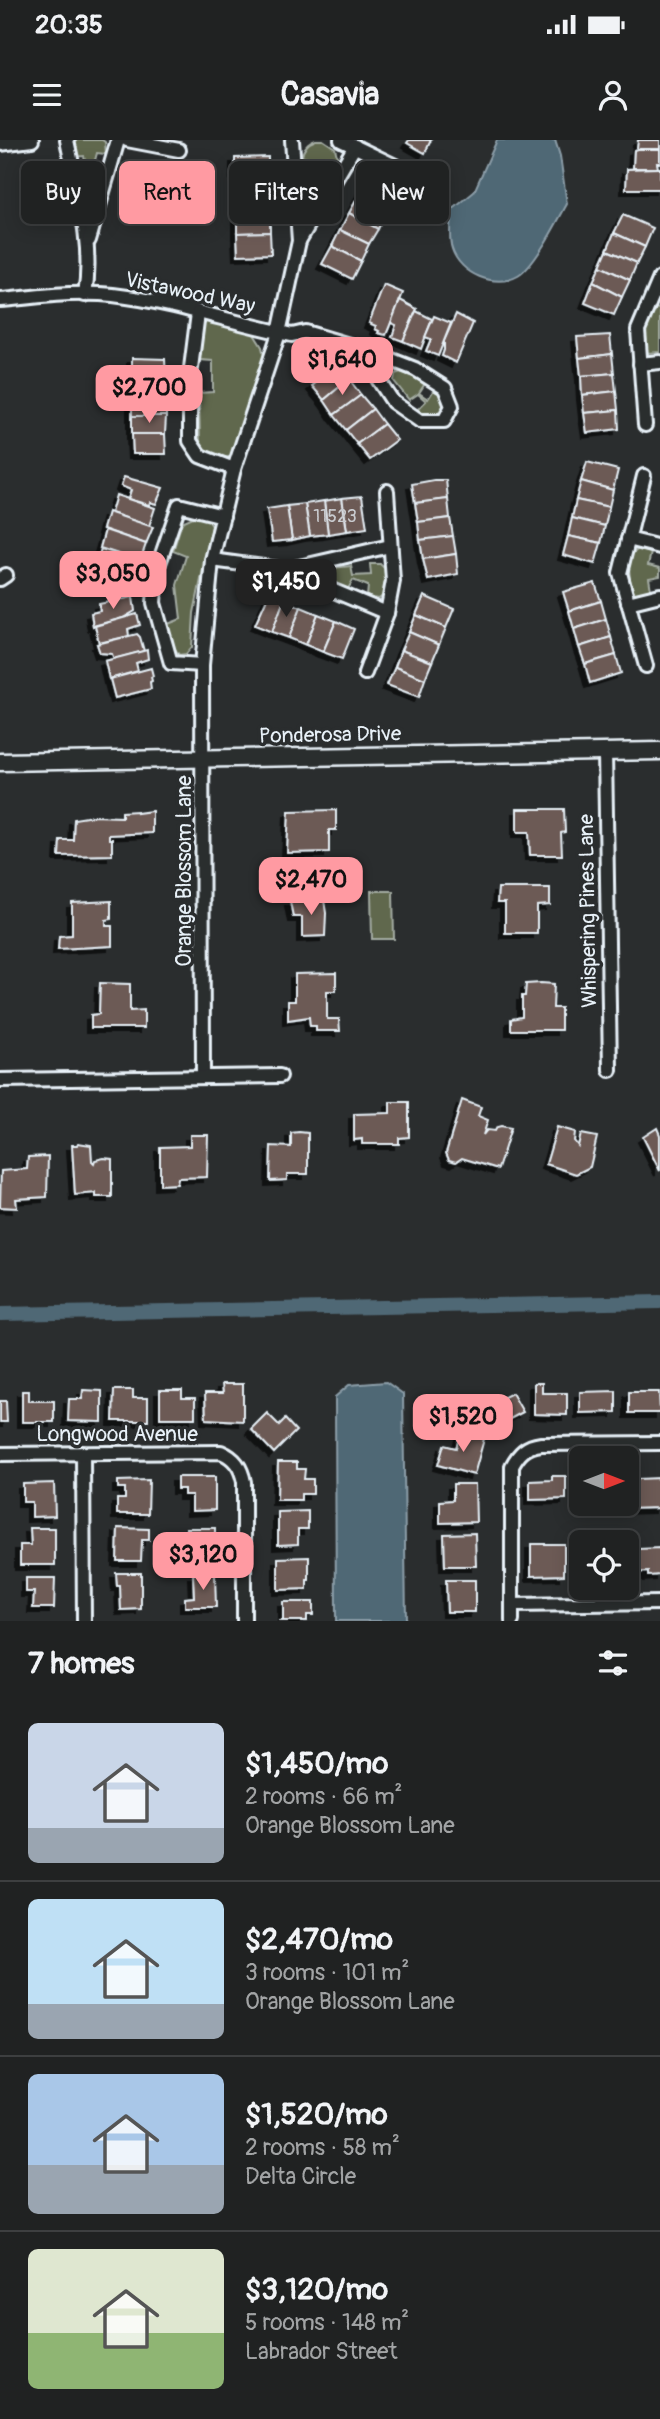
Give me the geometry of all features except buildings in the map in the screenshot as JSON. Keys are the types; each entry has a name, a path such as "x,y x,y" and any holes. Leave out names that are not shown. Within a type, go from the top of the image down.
{"street":[{"path":"1,144 32,140"},
{"path":"67,140 88,244 85,295"},
{"path":"88,244 118,140"},
{"path":"127,140 179,150"},
{"name":"Orange Blossom Lane","path":"203,1077 202,665 212,560 234,469 279,333 299,241 292,140"},
{"path":"341,140 386,161"},
{"name":"Orange Blossom Lane","path":"299,241 355,146"},
{"path":"645,425 638,330 655,304 660,278"},
{"name":"Vistawood Way","path":"0,300 112,295 279,333 292,335 305,332 366,350 415,369 445,388 452,406 444,421 420,421 393,402 377,380 366,350"},
{"path":"198,313 190,376 190,441 200,456 234,469"},
{"path":"640,364 660,362"},
{"path":"644,476 620,573 646,666"},
{"path":"365,674 387,613 393,581 387,491"},
{"path":"202,665 171,663 154,603 156,572 179,505 223,516"},
{"path":"628,539 660,547"},
{"path":"286,570 390,546"},
{"path":"212,560 286,570 387,613"},
{"path":"628,603 660,595"},
{"name":"Ponderosa Drive","path":"0,762 660,751"},
{"name":"Whispering Pines Lane","path":"605,752 610,1070"},
{"path":"0,1080 280,1076"},
{"path":"512,1621 512,1466 517,1457 532,1446 541,1444 660,1443"},
{"name":"Longwood Avenue","path":"0,1454 221,1452 232,1458 242,1472 244,1482 244,1621"},
{"path":"83,1453 84,1621"},
{"path":"512,1605 660,1603"}],"green space":[{"path":"77,140 102,140 105,142 106,154 97,153 95,161 85,161 84,156 72,157 72,147"},
{"path":"323,140 335,148 338,160 314,161 302,157 303,151 310,143"},
{"path":"653,306 660,310 660,352 647,353 643,333"},
{"path":"208,320 252,331 264,356 234,455 225,458 200,447 199,393 213,392 213,361 200,360 200,324"},
{"path":"401,372 426,382 419,393 428,399 435,388 444,398 444,405 438,413 424,416 417,410 426,401 418,394 409,400 394,381 395,374"},
{"path":"195,516 208,520 212,526 194,613 192,647 186,654 179,655 172,644 168,624 181,619 177,585 186,556 173,551 182,522"},
{"path":"638,549 651,553 648,565 660,568 660,576 649,578 651,590 637,595 631,589 628,558"},
{"path":"370,564 380,564 386,570 389,590 379,599 367,597 368,586 353,580 348,589 320,578 322,569 351,566 353,576 371,575"},
{"path":"371,891 393,891 394,939 372,939"}],"water":[{"path":"497,140 555,140 567,204 525,271 509,280 499,281 479,277 462,266 452,249 450,235 451,211 474,192"},
{"path":"386,1382 403,1394 406,1621 336,1621 335,1397 349,1385"}],"waterway":[{"path":"0,1314 660,1302"}]}
